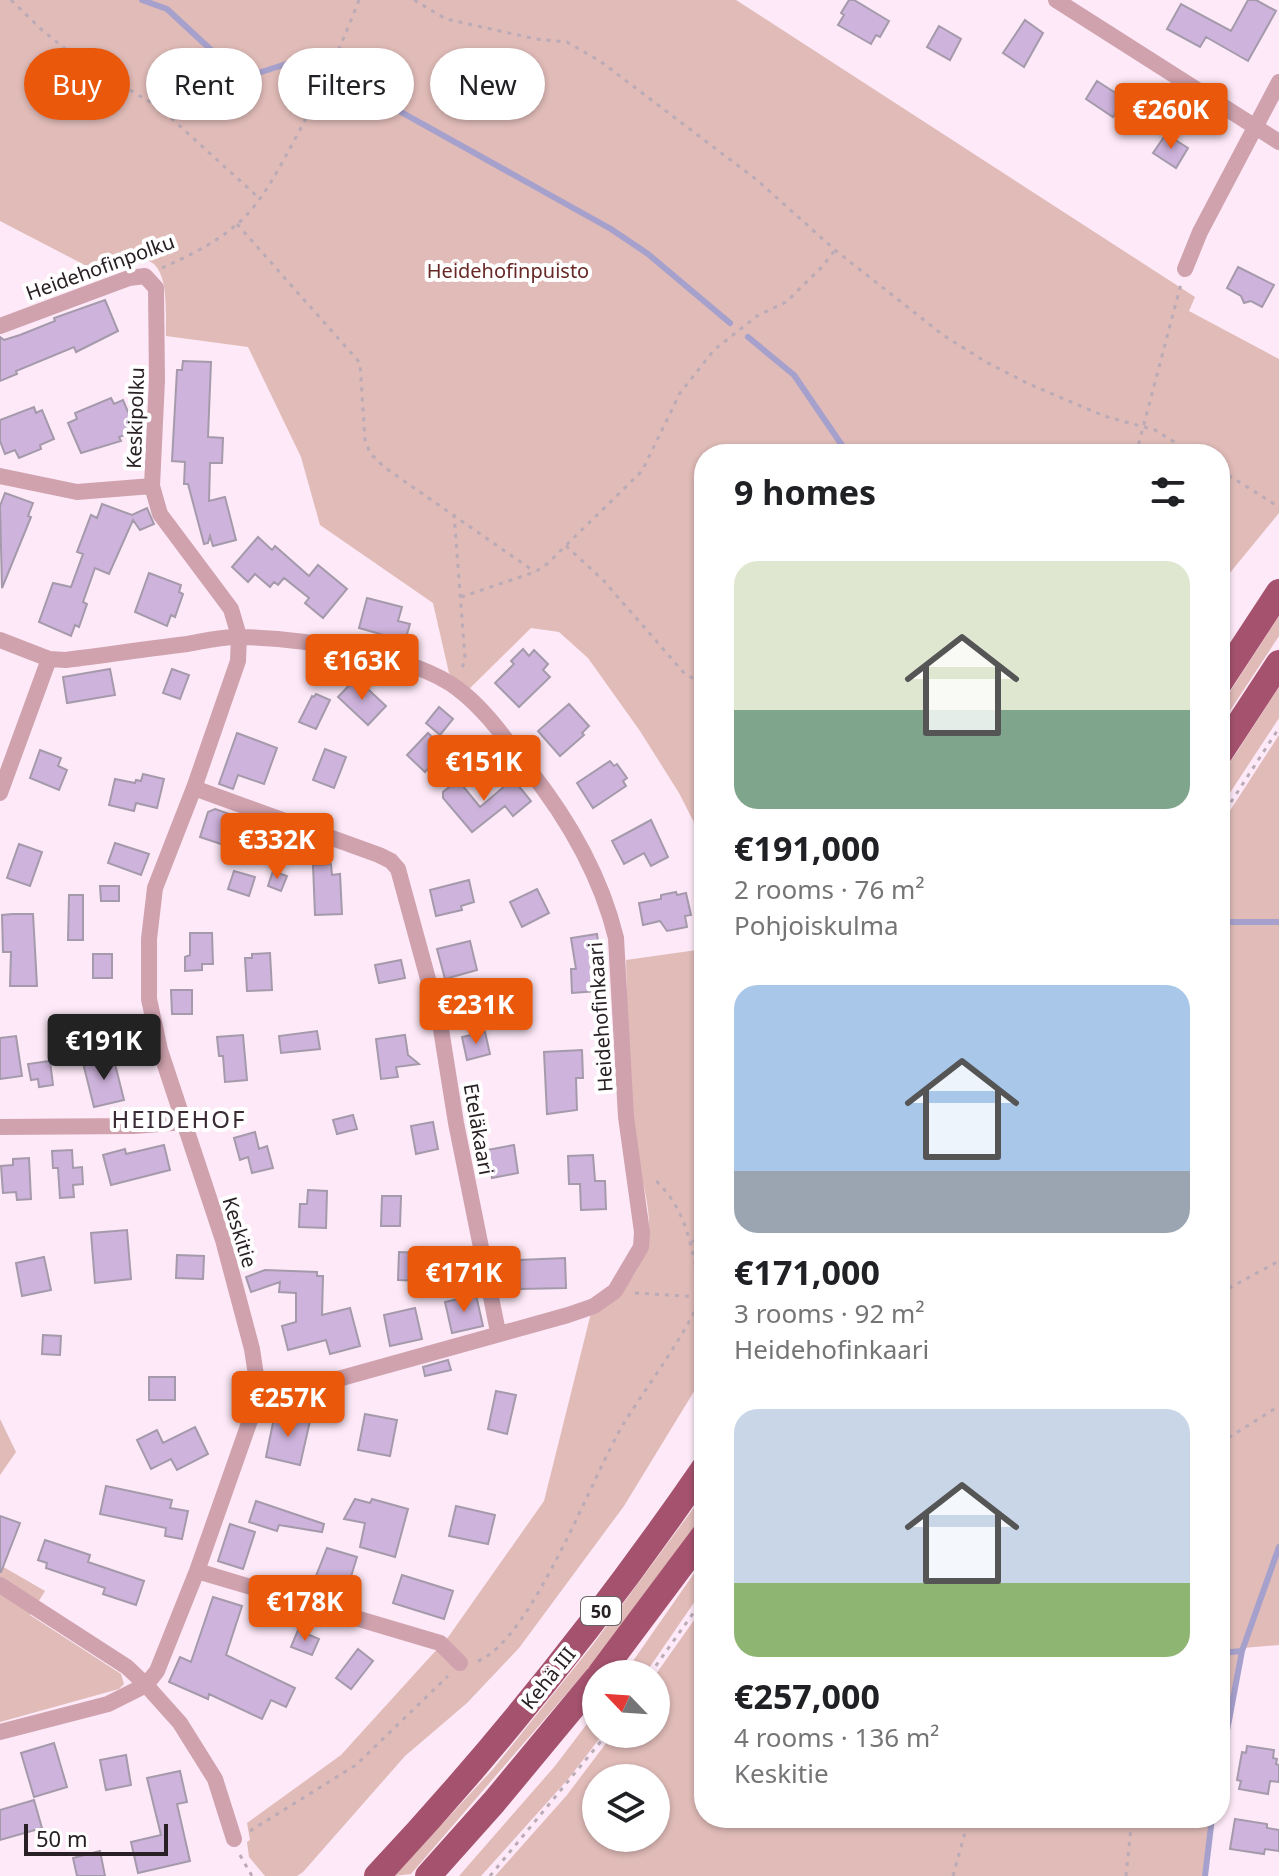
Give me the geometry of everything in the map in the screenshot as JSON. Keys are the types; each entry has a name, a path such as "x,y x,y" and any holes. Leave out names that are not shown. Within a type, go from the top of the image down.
{"highway":[{"path":"1230,667 1279,592"},
{"path":"1230,738 1279,663"},
{"name":"Kehä III","path":"377,1876 490,1749 578,1641 694,1483"},
{"name":"Kehä III","path":"610,1660 694,1548"},
{"name":"Kehä III","path":"428,1876 582,1696"}],"street":[{"path":"1056,0 1279,142"},
{"path":"1185,269 1200,232 1279,82"},
{"name":"Heidehofinpolku","path":"0,326 129,278 145,276"},
{"name":"Keskipolku","path":"145,276 156,288 158,301 152,486 160,514 231,609 239,636"},
{"path":"0,476 77,492 152,486"},
{"name":"Heidehofinkaari","path":"0,640 49,659 66,660 239,636 333,646 408,665 459,689 488,718 550,796 572,833 610,912 616,938 626,1117 642,1232 641,1247 615,1291"},
{"name":"Keskitie","path":"146,1685 157,1671 197,1571 259,1395 252,1349 223,1240 154,1032 149,999 149,939 155,888 238,661 239,636"},
{"path":"0,793 49,659"},
{"name":"Eteläkaari","path":"194,788 379,855 398,869 440,1023 456,1123 498,1332"},
{"path":"0,1127 134,1126 184,1122"},
{"path":"259,1395 277,1396 594,1306 615,1291"},
{"path":"197,1571 440,1643 460,1663"},
{"path":"0,1585 127,1667 146,1685 180,1723 215,1779 234,1839"},
{"path":"0,1732 108,1704 146,1685"}],"path":[{"path":"11,0 77,58 160,108 259,198"},
{"name":"Heidehofinpolku","path":"145,276 200,250 237,224 259,198 275,175 323,85 359,0"},
{"path":"414,0 446,19 536,39 567,42 600,61 757,180 835,250 943,335 986,362 1104,416 1155,430 1178,444"},
{"path":"237,224 360,363 365,440 370,453 384,467 535,572"},
{"path":"461,597 535,572 547,564 642,471 680,393 714,350 757,316 786,302 835,250"},
{"path":"1138,444 1185,269"},
{"path":"1230,476 1279,507"},
{"path":"454,514 465,658 459,689"},
{"path":"565,545 603,580 685,674 694,679"},
{"path":"1230,804 1279,728"},
{"path":"632,1164 646,1171 679,1207 694,1257"},
{"path":"690,1240 694,1241"},
{"path":"1230,1288 1279,1261"},
{"path":"615,1291 694,1294"},
{"path":"252,1876 234,1839 356,1765 460,1663 479,1661 491,1655 516,1628 569,1535 619,1433 658,1375 694,1310"},
{"path":"1230,1437 1279,1406"},
{"path":"660,1660 694,1612"},
{"path":"490,1876 595,1748"},
{"path":"953,1876 966,1828"},
{"path":"1126,1876 1131,1828"}],"green space":[{"name":"Heidehofinpuisto","path":"0,0 736,0 1195,297 1189,311 1279,359 1279,513 1230,573 1230,444 694,444 694,822 640,731 588,658 559,632 531,628 467,691 449,673 433,603 320,525 301,457 248,347 166,336 162,277 157,267 149,261 134,261 102,274 0,221"},
{"path":"1279,616 1279,636 1230,711 1230,692"},
{"path":"1279,687 1279,718 1230,793 1230,763"},
{"path":"1279,735 1279,1645 1243,1648 1230,1719 1230,811"},
{"path":"694,950 694,1391 624,1506 519,1648 467,1703 405,1756 303,1872 297,1876 265,1876 249,1857 247,1823 341,1755 449,1636 544,1501 591,1313 628,1282 641,1263 649,1225 631,1125 626,960"},
{"path":"0,1419 16,1452 0,1475"},
{"path":"694,1508 694,1527 594,1660 582,1660 582,1676 411,1874 394,1876 493,1769 591,1647"},
{"path":"0,1565 45,1591 30,1615 121,1674 124,1684 119,1689 0,1722"},
{"path":"694,1573 694,1603 655,1660 634,1660"},
{"path":"694,1620 694,1828 1212,1828 1207,1876 495,1876 582,1775 582,1852 670,1852 670,1764 590,1764 602,1748 670,1748 670,1660 666,1660"},
{"path":"582,1730 582,1748 592,1748 569,1778 481,1876 459,1876"}],"building":[{"path":"849,0 889,21 880,37 876,35 871,44 838,25"},
{"path":"1248,0 1256,0 1276,11 1248,61 1206,37 1200,47 1167,29 1181,4 1231,31"},
{"path":"1025,20 1043,33 1024,67 1003,53"},
{"path":"939,26 961,39 950,60 927,47"},
{"path":"1097,81 1125,99 1113,117 1086,99"},
{"path":"1166,134 1188,148 1176,168 1153,153"},
{"path":"1238,267 1274,285 1262,307 1251,301 1244,303 1241,296 1227,288"},
{"path":"105,300 118,331 76,352 74,347 16,371 17,374 0,381 0,337 4,340 20,335 55,321 54,318"},
{"path":"183,361 211,362 208,437 223,438 222,463 210,463 209,501 225,497 236,540 213,546 210,536 208,543 204,544 188,484 184,484 185,462 172,461 177,370 182,370"},
{"path":"111,398 114,404 123,400 136,431 119,437 121,441 81,453 68,423 77,419 75,413"},
{"path":"34,407 36,413 42,410 54,439 40,445 41,449 19,458 15,450 5,454 0,441 0,420"},
{"path":"5,493 33,503 28,516 31,517 2,588 0,506"},
{"path":"102,504 132,515 147,508 154,524 140,530 133,520 109,574 95,568 83,602 87,604 79,627 75,625 71,636 39,622 53,583 71,587 83,554 77,552 91,515 97,518"},
{"path":"258,537 272,550 275,546 309,576 318,565 347,589 323,618 305,603 309,598 284,578 278,585 274,582 270,587 255,574 248,582 232,567"},
{"path":"149,573 181,585 179,592 183,594 175,617 171,615 167,626 135,612"},
{"path":"367,598 402,607 398,621 410,624 405,641 359,628"},
{"path":"523,649 529,656 534,650 548,664 543,670 550,677 519,707 495,683 514,664 511,661"},
{"path":"110,669 115,695 67,703 63,677"},
{"path":"172,669 189,675 180,699 163,693"},
{"path":"356,678 386,706 368,725 338,697"},
{"path":"316,694 330,700 316,729 299,722"},
{"path":"569,704 589,726 582,733 584,735 560,756 538,731"},
{"path":"439,707 453,719 440,735 426,723"},
{"path":"237,733 277,748 264,784 238,775 233,789 219,784"},
{"path":"428,733 446,750 425,772 407,755"},
{"path":"325,749 346,757 334,788 313,780"},
{"path":"40,750 61,758 58,766 67,770 59,790 30,778"},
{"path":"610,761 614,766 617,764 627,778 623,781 626,786 593,808 577,783"},
{"path":"143,774 164,779 157,808 136,803 134,811 109,805 115,779 135,783 136,780 141,781"},
{"path":"513,779 531,801 513,816 505,806 472,832 443,798 443,792 458,780 480,807"},
{"path":"215,809 238,817 227,846 200,837 208,812"},
{"path":"651,820 668,857 651,866 644,853 624,864 612,841"},
{"path":"115,843 149,854 141,875 108,863"},
{"path":"19,844 42,852 30,886 7,878"},
{"path":"331,864 332,875 340,874 342,914 315,915 313,865"},
{"path":"234,871 255,877 249,896 228,889"},
{"path":"273,871 287,876 281,891 268,886"},
{"path":"469,880 474,902 461,906 462,910 436,916 430,890"},
{"path":"100,886 119,886 119,901 101,901"},
{"path":"537,889 549,913 522,927 510,902"},
{"path":"676,892 677,895 686,893 691,915 685,916 687,927 667,931 660,921 643,925 639,903 661,899 661,895"},
{"path":"69,895 83,895 83,940 68,940"},
{"path":"33,914 37,986 10,986 11,952 3,952 2,915"},
{"path":"190,933 212,933 213,964 202,964 202,970 185,971 185,957 190,955"},
{"path":"597,934 604,986 598,986 598,991 572,993 571,969 576,969 571,938"},
{"path":"470,941 477,970 445,979 437,949"},
{"path":"270,953 272,990 247,991 245,958 252,958 252,954"},
{"path":"93,954 112,954 112,978 93,978"},
{"path":"401,960 405,978 379,983 375,965"},
{"path":"171,990 192,990 192,1014 172,1014"},
{"path":"127,1022 131,1043 110,1047 106,1027"},
{"path":"317,1031 320,1049 281,1053 279,1036"},
{"path":"485,1032 490,1054 467,1060 462,1037"},
{"path":"243,1035 247,1080 225,1082 223,1056 219,1056 217,1037"},
{"path":"405,1035 408,1055 419,1064 396,1067 398,1077 381,1079 376,1039"},
{"path":"16,1036 22,1076 0,1079 0,1038"},
{"path":"582,1050 583,1078 576,1078 577,1110 547,1114 544,1052"},
{"path":"113,1056 124,1100 94,1107 83,1063"},
{"path":"50,1061 53,1085 39,1087 38,1079 31,1080 28,1064"},
{"path":"353,1115 357,1129 337,1134 333,1120"},
{"path":"433,1122 438,1149 416,1154 411,1126"},
{"path":"255,1132 259,1149 267,1146 273,1168 252,1173 248,1157 240,1160 234,1138"},
{"path":"164,1145 170,1170 111,1185 103,1155 125,1149 126,1154"},
{"path":"514,1145 518,1173 492,1178 487,1150"},
{"path":"72,1150 73,1168 82,1167 83,1184 73,1185 74,1197 60,1198 58,1168 53,1168 52,1151"},
{"path":"593,1155 595,1181 605,1181 606,1209 581,1210 580,1184 569,1184 568,1156"},
{"path":"29,1158 31,1199 17,1200 16,1192 3,1193 1,1166 13,1165 13,1159"},
{"path":"308,1190 327,1191 326,1228 299,1227 300,1204 307,1204"},
{"path":"382,1196 401,1196 400,1226 381,1226"},
{"path":"127,1230 131,1279 95,1283 91,1233"},
{"path":"399,1252 448,1254 447,1282 398,1280"},
{"path":"177,1255 204,1256 203,1279 176,1278"},
{"path":"44,1257 51,1290 22,1296 16,1263"},
{"path":"565,1258 566,1288 520,1289 519,1260"},
{"path":"265,1270 317,1272 317,1276 323,1276 322,1315 350,1308 360,1346 330,1354 326,1340 288,1350 282,1326 296,1322 296,1293 279,1292 280,1282 251,1292 246,1277"},
{"path":"476,1295 483,1326 452,1333 445,1302"},
{"path":"415,1308 422,1339 390,1346 384,1315"},
{"path":"43,1335 61,1336 60,1355 42,1354"},
{"path":"448,1360 451,1370 425,1376 423,1367"},
{"path":"149,1377 175,1377 175,1400 149,1400"},
{"path":"496,1391 516,1395 507,1434 488,1429"},
{"path":"275,1413 310,1421 300,1465 266,1457"},
{"path":"365,1414 397,1420 390,1456 358,1450"},
{"path":"195,1427 208,1454 177,1470 171,1459 151,1469 137,1440 157,1430 163,1443"},
{"path":"106,1486 172,1500 170,1508 188,1511 182,1539 165,1536 166,1528 100,1514"},
{"path":"355,1499 370,1503 372,1499 408,1509 395,1557 360,1547 365,1523 344,1519"},
{"path":"256,1501 324,1524 322,1532 279,1525 277,1531 249,1522"},
{"path":"456,1506 495,1515 488,1544 449,1536"},
{"path":"0,1516 20,1523 1,1572 0,1572"},
{"path":"230,1524 255,1532 243,1569 218,1561"},
{"path":"45,1540 90,1555 88,1562 144,1581 136,1605 103,1594 105,1588 46,1568 47,1563 38,1560"},
{"path":"327,1548 357,1557 345,1596 312,1586"},
{"path":"402,1575 453,1591 444,1619 393,1603"},
{"path":"213,1597 242,1606 226,1655 295,1688 286,1707 271,1700 262,1719 209,1694 208,1699 169,1682 180,1657 191,1662"},
{"path":"298,1630 319,1639 312,1655 291,1647"},
{"path":"358,1649 373,1661 351,1689 336,1678"},
{"path":"54,1743 67,1787 34,1797 21,1753"},
{"path":"1247,1746 1274,1750 1273,1758 1279,1765 1279,1782 1270,1781 1268,1794 1239,1789 1241,1781 1237,1780 1242,1752 1246,1753"},
{"path":"126,1755 131,1785 106,1790 100,1760"},
{"path":"180,1771 187,1802 177,1804 190,1861 138,1873 131,1842 161,1835 147,1778"},
{"path":"34,1800 42,1828 0,1840 0,1810"},
{"path":"1235,1819 1267,1824 1267,1828 1279,1830 1279,1851 1265,1849 1264,1854 1230,1849"},
{"path":"100,1851 105,1876 77,1876 73,1858"}],"waterway":[{"path":"142,0 167,9 221,59 246,73 278,67"},
{"path":"414,119 611,229 648,254 730,323"},
{"path":"748,337 794,375 841,444"},
{"path":"1230,922 1279,922"},
{"path":"1230,1715 1242,1651 1279,1547"},
{"path":"1230,1652 1242,1651"},
{"path":"1205,1876 1211,1828"}],"district":[{"name":"HEIDEHOF","path":"179,1118"}]}
